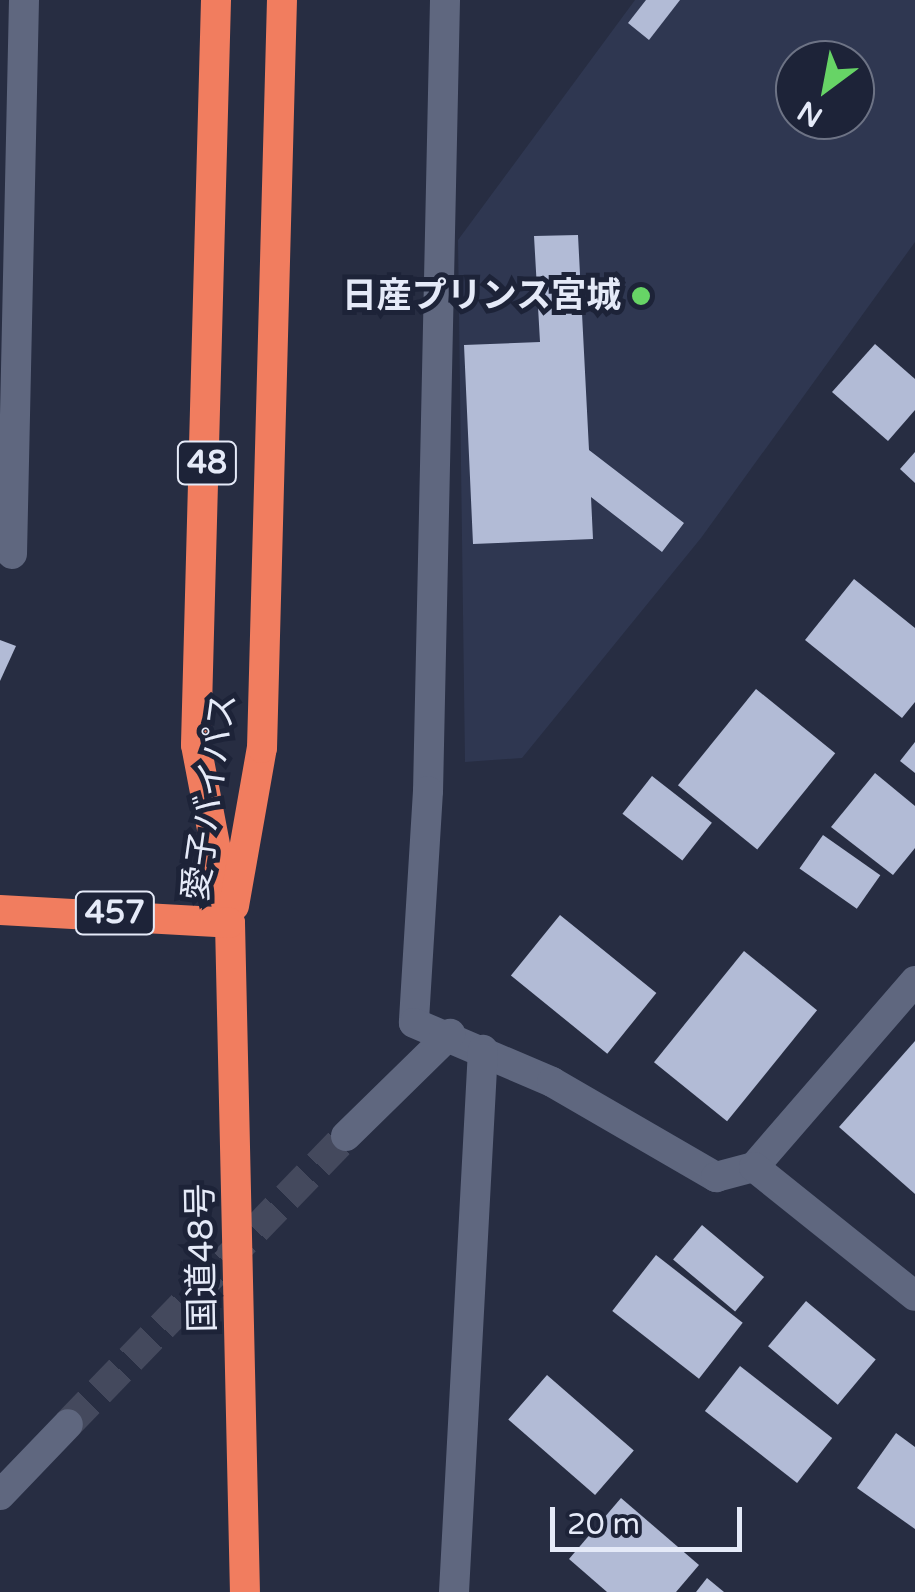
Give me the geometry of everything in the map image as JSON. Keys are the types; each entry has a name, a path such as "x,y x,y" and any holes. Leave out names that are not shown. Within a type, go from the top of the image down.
{"highway":[{"name":"愛子バイパス","path":"216,0 196,745 230,923"},
{"name":"愛子バイパス","path":"230,923 262,748 282,0"},
{"name":"457","path":"0,910 230,923"},
{"name":"国道48号","path":"230,923 245,1592"}],"street":[{"path":"12,554 24,0"},
{"path":"446,0 428,791 414,1023 450,1034 552,1082 716,1178 754,1167 915,981"},
{"path":"346,1136 450,1034"},
{"path":"454,1592 484,1050"},
{"path":"754,1167 915,1296"},
{"path":"0,1495 68,1424"}],"shaded area":[{"path":"635,0 915,0 915,242 701,538 522,758 465,762 458,240"}],"building":[{"path":"646,0 680,0 649,40 628,23"},
{"path":"578,235 589,450 684,523 662,552 591,497 593,539 473,544 464,345 540,342 534,236"},
{"path":"875,344 915,379 915,410 888,441 832,392"},
{"path":"915,452 915,483 900,469"},
{"path":"854,579 915,628 915,702 902,718 805,640"},
{"path":"0,640 16,646 0,681"},
{"path":"756,689 835,753 757,850 678,785"},
{"path":"915,742 915,773 900,761"},
{"path":"875,773 915,806 915,848 893,875 831,827"},
{"path":"652,776 712,823 682,861 622,814"},
{"path":"823,835 880,875 857,909 799,869"},
{"path":"560,915 656,993 607,1054 511,976"},
{"path":"744,951 817,1010 727,1121 654,1062"},
{"path":"915,1041 915,1194 839,1127"},
{"path":"702,1225 764,1277 735,1312 673,1259"},
{"path":"656,1255 743,1323 699,1379 612,1311"},
{"path":"806,1301 876,1359 838,1405 768,1346"},
{"path":"740,1366 832,1438 797,1483 705,1411"},
{"path":"547,1375 634,1450 595,1495 508,1420"},
{"path":"896,1433 915,1447 915,1529 857,1488"},
{"path":"621,1498 699,1565 676,1592 607,1592 569,1559"},
{"path":"707,1578 724,1592 696,1592"}],"tunnel":[{"path":"68,1424 346,1136"}],"place":[{"name":"日産プリンス宮城","path":"641,296"}]}
